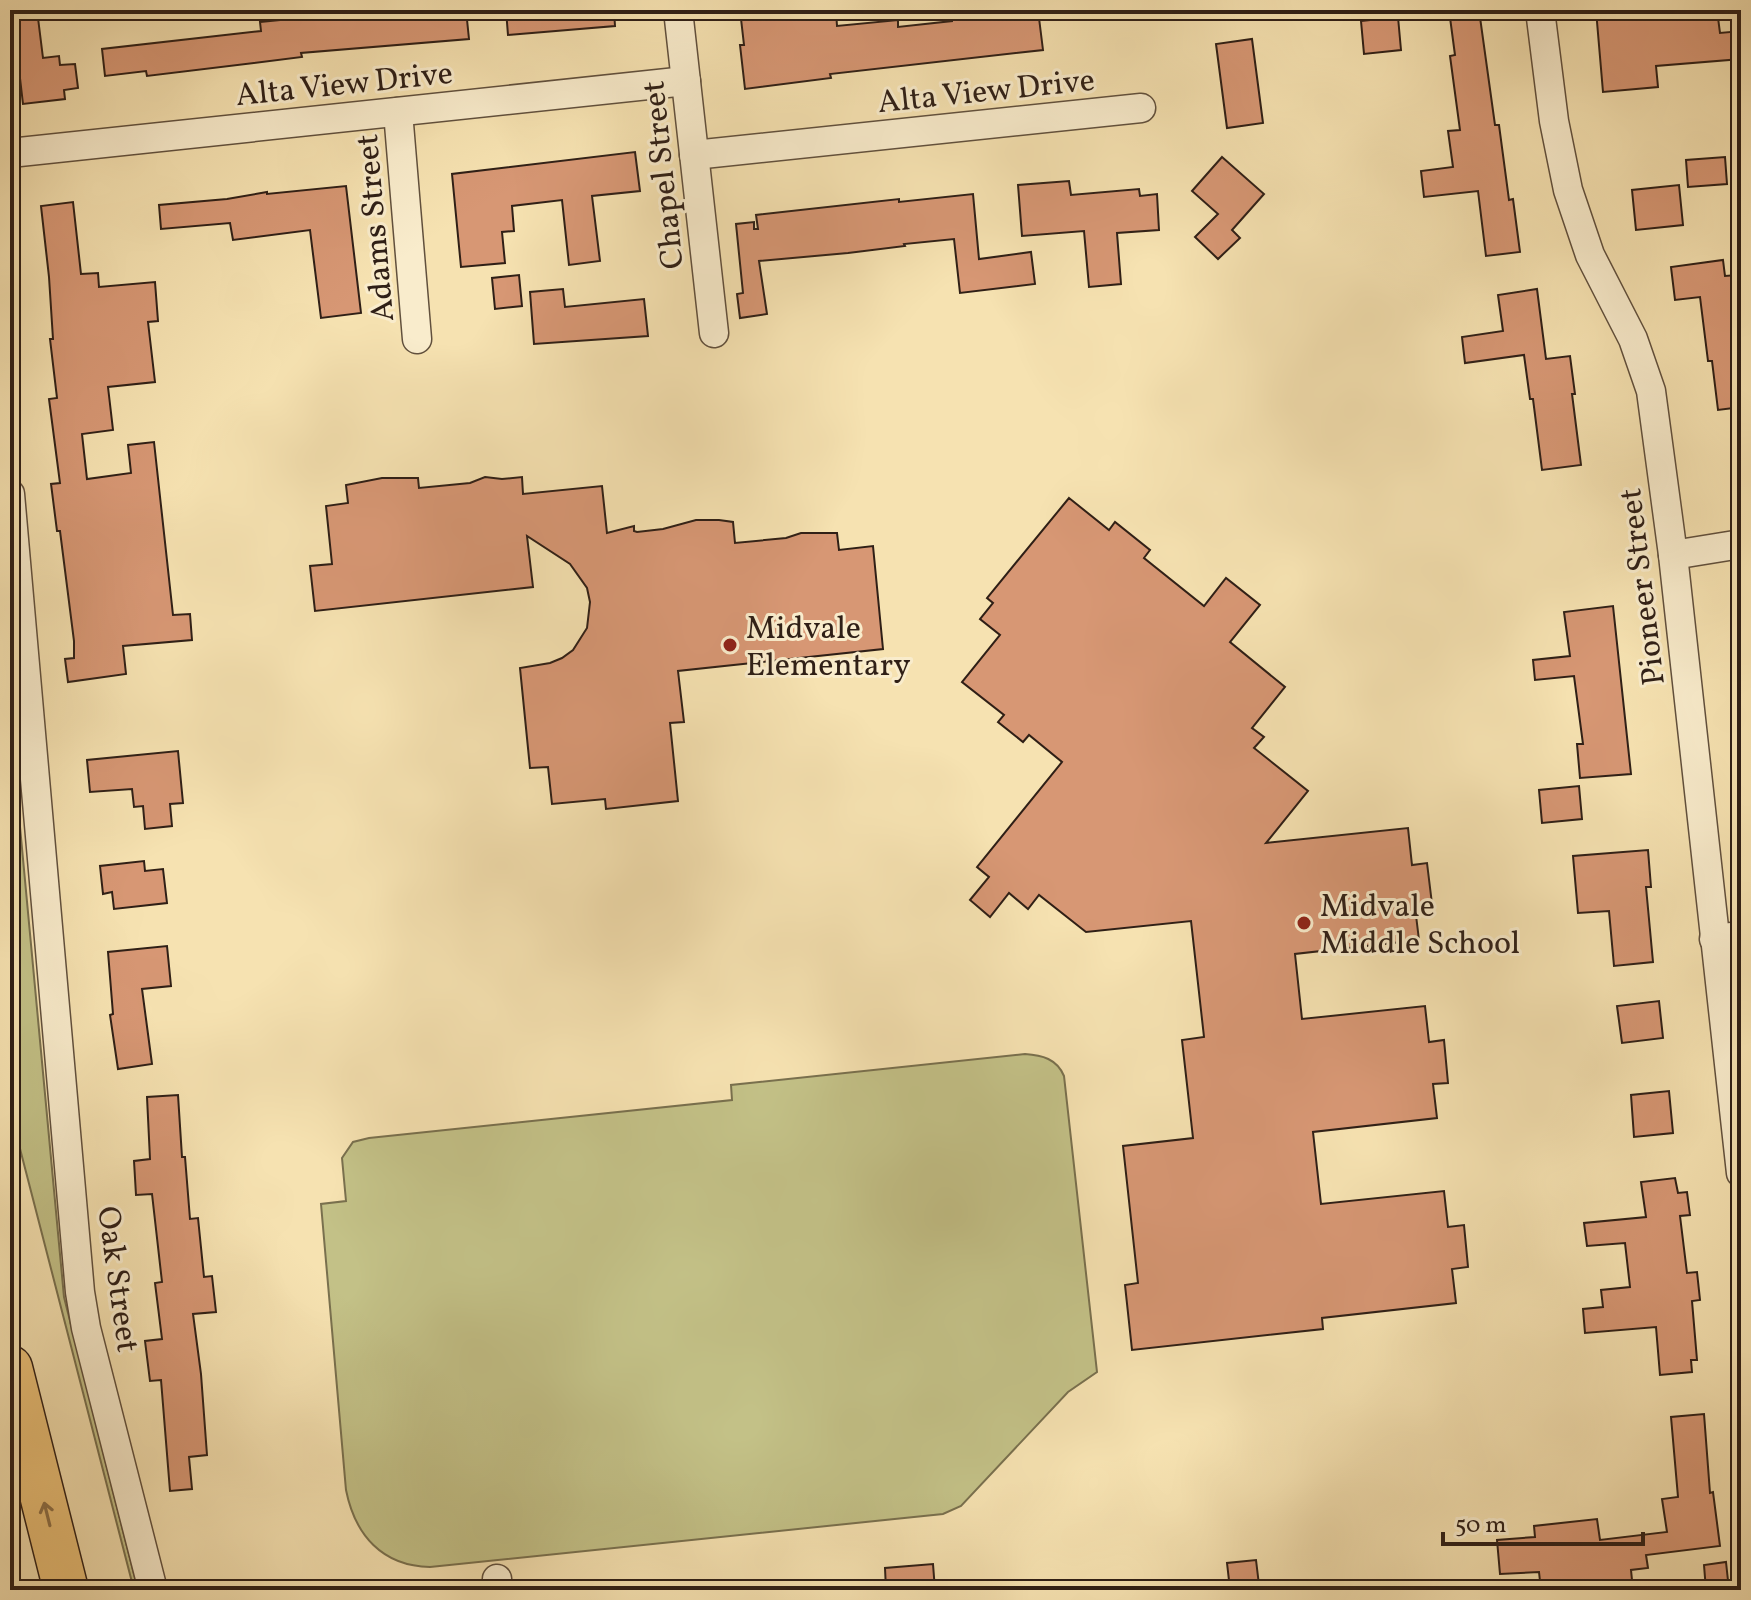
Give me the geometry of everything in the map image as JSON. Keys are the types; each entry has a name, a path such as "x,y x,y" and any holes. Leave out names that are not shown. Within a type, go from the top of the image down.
{"highway":[{"path":"10,1368 66,1590"}],"street":[{"name":"Chapel Street","path":"678,10 714,333"},
{"name":"Pioneer Street","path":"1540,10 1554,121 1568,190 1590,255 1633,339 1651,391 1728,938 1741,1173"},
{"name":"Alta View Drive","path":"10,153 686,81"},
{"name":"Alta View Drive","path":"694,155 1141,108"},
{"name":"Adams Street","path":"398,112 417,339"},
{"name":"Oak Street","path":"10,494 80,1292 86,1328 153,1590"},
{"path":"1673,555 1741,544"}],"shaded area":[{"path":"10,720 64,1297 138,1590 134,1590 10,1110"},
{"path":"1025,1054 1048,1059 1064,1076 1097,1372 1068,1392 961,1506 943,1514 430,1567 398,1561 373,1545 364,1534 356,1521 346,1490 321,1204 346,1201 342,1158 353,1142 732,1100 731,1085"}],"building":[{"path":"10,10 37,10 43,58 59,56 60,65 75,64 78,88 64,90 65,99 23,104 15,35 10,35"},
{"path":"330,10 466,10 469,39 301,53 302,57 147,76 146,71 105,76 102,49 261,31 260,22 330,15"},
{"path":"506,10 614,10 615,26 508,35"},
{"path":"740,10 836,10 837,26 898,20 898,27 952,21 951,10 975,10 975,15 1038,10 1043,50 830,74 831,78 745,89"},
{"path":"1449,10 1479,10 1495,125 1499,125 1520,252 1486,256 1478,191 1424,197 1421,171 1453,167 1448,131 1460,130 1450,56 1455,55"},
{"path":"1596,10 1717,10 1720,33 1741,31 1741,59 1656,66 1658,87 1603,92"},
{"path":"1398,17 1401,50 1364,54 1361,21"},
{"path":"1252,39 1263,123 1227,128 1216,44"},
{"path":"635,152 640,191 592,196 600,261 569,265 562,200 512,206 514,231 502,232 505,263 461,267 452,174"},
{"path":"1222,157 1264,194 1232,230 1240,238 1218,259 1195,237 1218,214 1192,191"},
{"path":"1725,157 1727,184 1688,187 1686,160"},
{"path":"1069,181 1071,195 1139,189 1140,196 1157,194 1159,230 1117,233 1121,284 1089,287 1084,231 1022,236 1018,185"},
{"path":"1679,185 1683,225 1636,230 1632,190"},
{"path":"346,186 361,313 321,318 310,230 233,240 230,223 161,229 159,205"},
{"path":"973,194 979,259 1031,252 1035,284 960,293 954,239 904,244 848,253 759,261 767,314 740,318 737,294 743,293 736,224 754,222 754,229 758,229 756,215"},
{"path":"73,202 81,274 98,273 99,287 155,282 158,321 148,322 155,382 108,387 113,430 82,434 87,479 131,473 128,445 154,442 173,615 190,614 192,640 123,646 126,674 68,682 65,659 74,658 74,641 51,484 60,483 49,399 57,398 41,206"},
{"path":"1723,260 1725,276 1737,275 1741,304 1741,407 1718,410 1700,297 1675,300 1671,267"},
{"path":"519,275 522,306 495,309 492,278"},
{"path":"563,289 565,307 644,299 648,336 534,344 530,292"},
{"path":"1537,289 1546,359 1570,356 1581,465 1542,470 1524,355 1465,363 1462,337 1503,331 1498,295"},
{"name":"Midvale Elementary","path":"485,477 522,477 523,494 602,486 607,533 634,526 637,532 696,520 719,520 733,522 735,543 786,538 801,533 837,533 839,550 873,546 883,649 678,671 684,722 670,723 678,801 606,809 605,799 552,804 548,767 530,768 520,668 562,658 573,650 587,628 590,602 587,588 570,564 527,536 533,587 315,611 310,566 332,564 326,506 348,503 346,485 382,478 418,478 419,488 470,483"},
{"name":"Midvale Middle School","path":"1069,498 1109,530 1115,522 1150,550 1144,558 1204,606 1226,578 1260,605 1230,642 1285,687 1252,728 1264,737 1254,748 1308,791 1266,843 1408,828 1412,865 1427,863 1432,904 1415,907 1419,940 1295,954 1302,1019 1425,1006 1429,1042 1444,1040 1448,1083 1433,1084 1437,1118 1313,1132 1321,1204 1444,1191 1448,1227 1464,1225 1468,1267 1452,1269 1456,1303 1322,1318 1323,1329 1132,1350 1125,1285 1138,1283 1123,1146 1193,1138 1182,1040 1204,1037 1191,921 1086,932 1039,895 1028,909 1009,893 990,917 970,900 989,877 977,867 1062,762 1029,735 1023,742 998,722 1004,715 962,682 1000,635 980,619 993,603 987,598"},
{"path":"1613,606 1631,774 1580,778 1577,744 1583,744 1574,676 1535,680 1533,660 1570,656 1564,612"},
{"path":"178,751 183,803 170,804 172,826 145,829 143,806 134,807 132,789 90,792 87,760"},
{"path":"1579,786 1582,819 1542,823 1539,790"},
{"path":"1648,850 1651,887 1646,887 1653,962 1614,966 1609,911 1578,913 1573,856"},
{"path":"144,861 145,871 163,869 167,903 114,909 112,892 103,894 100,866"},
{"path":"167,946 171,986 142,989 152,1064 118,1069 110,1015 113,1014 108,952"},
{"path":"1659,1001 1663,1038 1622,1043 1617,1006"},
{"path":"1669,1091 1673,1133 1634,1137 1631,1095"},
{"path":"178,1095 190,1219 198,1218 204,1277 212,1276 216,1312 193,1314 207,1455 189,1457 192,1489 170,1491 161,1380 150,1381 145,1341 162,1339 155,1283 162,1282 152,1194 136,1195 134,1161 150,1159 147,1097"},
{"path":"1675,1178 1678,1193 1687,1192 1690,1215 1680,1216 1687,1273 1697,1272 1700,1300 1692,1301 1697,1360 1691,1360 1692,1372 1660,1375 1656,1327 1585,1333 1583,1309 1603,1307 1601,1290 1630,1287 1625,1243 1587,1246 1584,1223 1646,1217 1641,1182"},
{"path":"1704,1414 1710,1493 1713,1492 1720,1546 1646,1555 1648,1568 1631,1570 1633,1590 1541,1590 1539,1572 1500,1574 1497,1540 1535,1537 1534,1526 1597,1519 1600,1540 1667,1532 1662,1499 1678,1497 1671,1417"},
{"path":"1256,1560 1259,1585 1230,1589 1227,1563"},
{"path":"1726,1562 1729,1590 1706,1590 1704,1565"},
{"path":"933,1564 935,1590 886,1590 885,1568"}],"place":[{"name":"Midvale Elementary","path":"730,645"},
{"name":"Midvale Middle School","path":"1304,923"}]}
